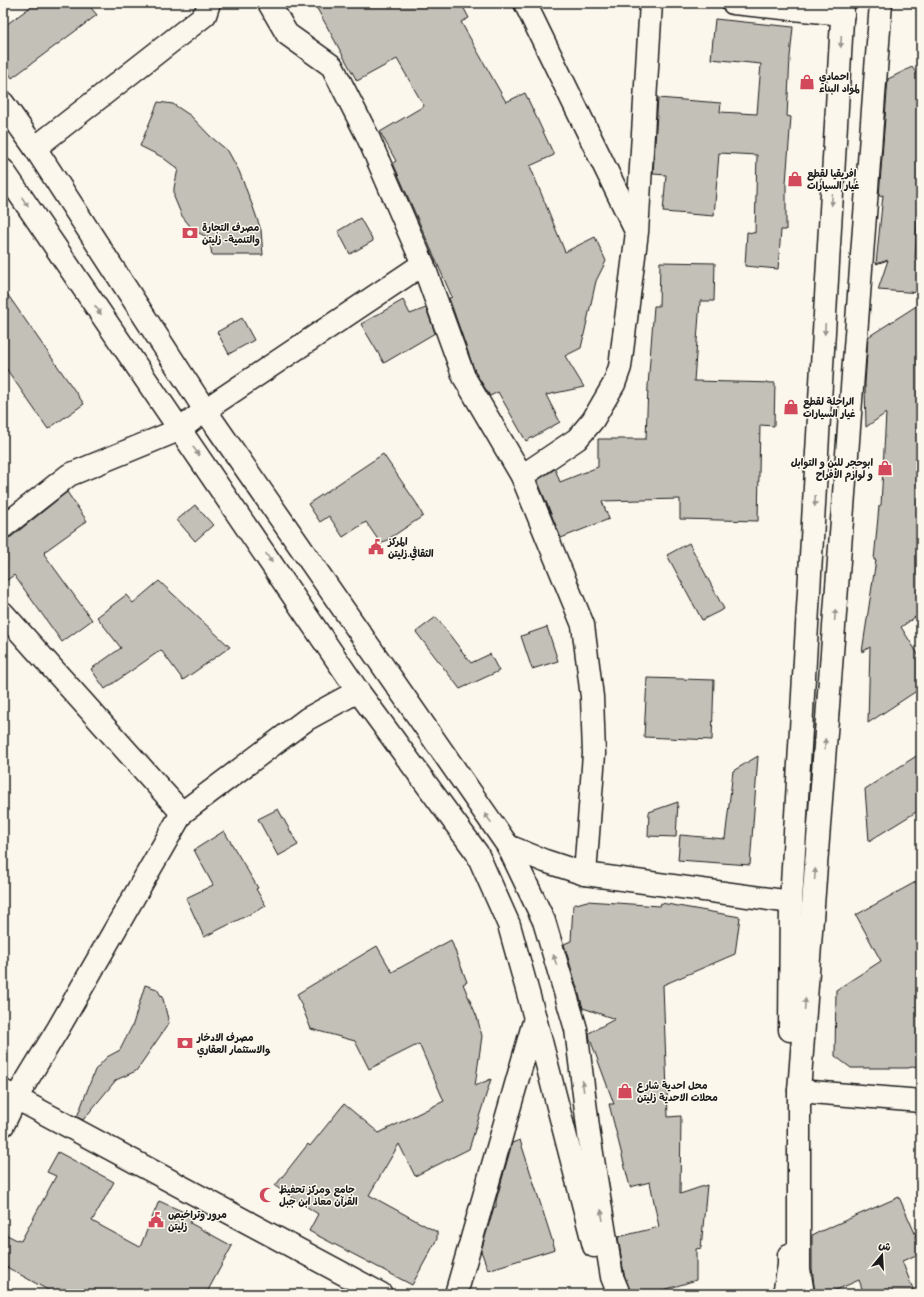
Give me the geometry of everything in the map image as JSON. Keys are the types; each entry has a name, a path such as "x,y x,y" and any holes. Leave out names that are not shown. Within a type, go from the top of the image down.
{"main road":[{"path":"35,148 205,16 209,3"},
{"path":"269,3 287,34 332,66 366,135 423,264 464,377 522,476 583,625 592,697 594,754 585,874"},
{"path":"525,3 637,232"},
{"path":"522,476 577,439 593,420 614,384 620,367 637,232 651,3"},
{"path":"733,3 843,8 792,902 789,1265 784,1294"},
{"path":"803,1294 799,1269 799,1091 881,3"},
{"path":"3,103 35,148 205,410 508,846 544,921 576,1030 589,1135 612,1278 618,1294"},
{"path":"3,170 88,296 181,429 358,691 477,853 509,925 535,1018 607,1294"},
{"path":"3,527 69,475 181,429 205,410 423,264"},
{"path":"3,613 182,813"},
{"path":"3,1125 10,1095 58,1029 182,813 307,719 358,691"},
{"path":"508,846 545,861 585,874 792,902"},
{"path":"456,1294 535,1018"},
{"path":"799,1091 921,1101"},
{"path":"10,1095 381,1294"}],"building":[{"path":"36,3 87,3 97,15 12,78 3,65 3,27"},
{"path":"314,3 461,3 469,18 461,22 506,102 525,93 554,155 530,166 565,252 595,237 606,261 596,281 581,348 565,356 584,387 546,395 560,422 526,441 498,392 490,396 475,372 449,298 452,297 393,163 396,161 380,132 424,106 397,59 357,81"},
{"path":"715,19 793,27 787,116 791,117 786,183 786,230 781,230 778,269 745,266 747,232 755,233 757,155 719,153 714,216 663,212 666,175 653,174 658,98 721,103 720,112 757,114 761,64 711,59"},
{"path":"912,67 921,80 921,180 919,181 915,260 921,259 921,293 878,290 888,260 876,264 883,195 879,196 888,79"},
{"path":"158,102 173,104 191,116 210,136 228,151 239,171 261,230 263,255 212,255 209,238 193,230 182,216 174,197 174,188 178,169 162,157 140,146"},
{"path":"360,218 373,241 350,254 338,231"},
{"path":"660,262 715,263 714,301 700,301 694,381 775,383 774,426 760,425 758,521 680,519 680,499 602,501 609,519 561,538 538,482 539,479 555,469 560,482 598,467 598,439 646,439 654,306 659,306"},
{"path":"3,288 84,404 48,429 3,364"},
{"path":"403,300 410,314 426,308 435,333 384,363 361,324"},
{"path":"921,303 921,613 901,627 921,659 921,688 868,723 870,647 862,652 876,560 874,560 879,506 881,505 886,413 866,427 865,384 868,337"},
{"path":"242,318 254,340 229,354 217,332"},
{"path":"383,454 417,504 423,516 381,544 366,522 343,537 329,516 320,522 308,504"},
{"path":"67,492 87,521 44,552 44,554 92,620 62,642 14,575 3,583 3,539 11,537"},
{"path":"195,505 213,525 195,541 177,520"},
{"path":"689,543 724,609 702,620 667,555"},
{"path":"159,581 230,647 183,680 161,650 105,689 91,669 121,648 97,617 126,595 133,603"},
{"path":"436,617 471,663 490,654 499,671 460,689 416,632"},
{"path":"547,627 558,661 532,669 521,636"},
{"path":"647,678 714,680 712,740 644,737"},
{"path":"921,753 921,809 869,841 865,789"},
{"path":"758,756 750,865 678,860 680,835 725,839 733,771"},
{"path":"678,802 676,837 648,836 649,812"},
{"path":"278,809 298,845 278,856 258,819"},
{"path":"224,831 258,888 256,889 266,906 204,937 186,898 213,885 194,850"},
{"path":"921,879 921,1065 908,1068 851,1068 835,1056 836,990 881,961 856,915"},
{"path":"587,901 660,906 661,903 740,917 735,954 663,985 668,1117 681,1116 680,1194 707,1185 701,1248 696,1249 696,1280 651,1294 631,1294 624,1274 618,1237 659,1227 650,1182 630,1187 609,1104 614,1104 589,1033 615,1019 583,1008 564,944 571,941 573,905"},
{"path":"451,940 467,982 463,984 477,1017 482,1036 475,1086 491,1079 469,1149 415,1176 399,1144 369,1195 437,1232 437,1239 412,1285 309,1231 318,1214 275,1186 308,1144 310,1146 344,1104 379,1133 444,1101 419,1044 369,1069 355,1041 311,1029 297,994 377,946 392,972"},
{"path":"145,985 157,989 163,999 169,1023 136,1071 116,1080 83,1120 77,1117 95,1070 107,1057 120,1050 133,1024"},
{"path":"520,1140 555,1249 488,1270 481,1251 494,1207 496,1207 496,1201 512,1143"},
{"path":"58,1152 114,1182 92,1221 140,1247 159,1201 193,1216 190,1223 232,1246 206,1294 55,1294 3,1265 3,1233 21,1241 56,1176 47,1172"},
{"path":"899,1197 921,1247 921,1253 902,1261 915,1294 864,1294 859,1280 827,1294 815,1294 812,1268 812,1235"}],"place":[{"name":"احمادي لمواد البناء","path":"807,82"},
{"name":"افريقيا لقطع غيار السيارات","path":"795,179"},
{"name":"مصرف التجارة والتنمية- زليتن","path":"190,233"},
{"name":"الراحلة لقطع غيار السيارات","path":"791,407"},
{"name":"ابوحجر للبن و التوابل و لوازم الأفراح","path":"885,468"},
{"name":"المركز الثقافي.زليتن","path":"376,547"},
{"name":"مصرف اﻻدخار واﻻستثمار العقاري","path":"185,1043"},
{"name":"محل احدية شارع محلات الاحدية زليتن","path":"625,1091"},
{"name":"جامع ومركز تحفيظ القرآن معاذ ابن جبل","path":"267,1195"},
{"name":"مرور وتراخيص زليتن","path":"156,1220"}]}
